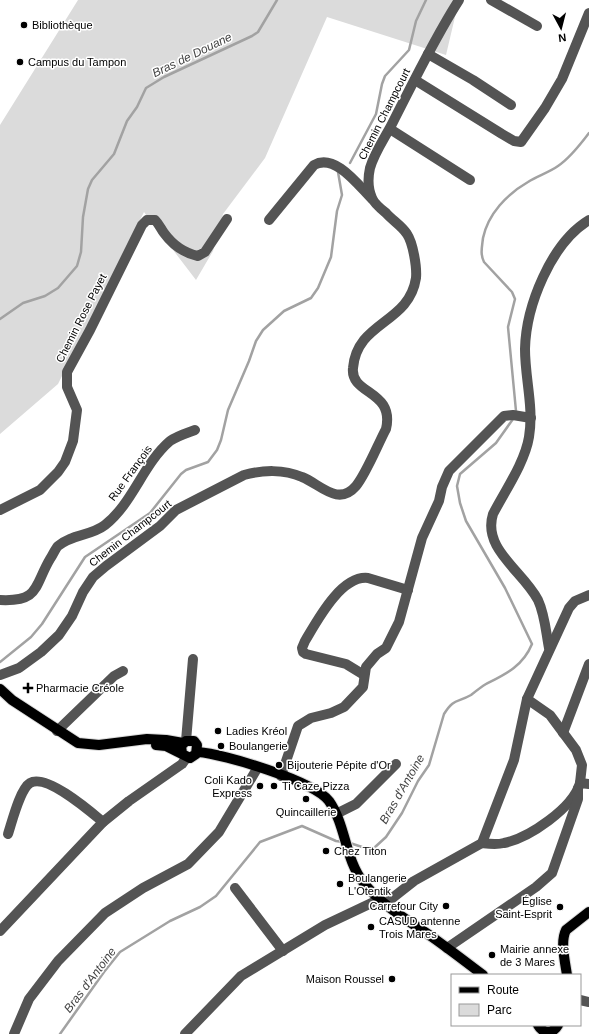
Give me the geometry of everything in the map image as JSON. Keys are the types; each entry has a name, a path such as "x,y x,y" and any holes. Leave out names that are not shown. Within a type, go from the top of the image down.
{"main road":[{"path":"0,689 12,700 57,731 78,743 99,745 140,741 184,749 195,756 198,749"},
{"path":"184,749 194,741 198,749 232,758 314,788 329,801 336,814 348,850 360,878 383,901 482,974"},
{"path":"567,974 563,940 566,930 589,912"},
{"path":"537,1029 546,1032 558,1030"}],"street":[{"name":"Chemin Champcourt","path":"0,675 19,668 41,652 59,635 72,616 83,592 93,577 160,526 176,510 244,475 255,472 285,472 302,477 335,495 344,494 356,485 386,429 388,420 386,409 380,400 358,384 354,378 352,370 356,350 366,336 404,306 412,292 417,267 408,234 372,199 368,176 377,150 390,129 439,31 459,0"},
{"path":"491,0 537,26"},
{"path":"415,80 502,134 514,141 521,142 545,108 562,79 589,13"},
{"path":"428,54 473,80 511,106"},
{"path":"390,129 470,180"},
{"path":"269,220 314,165 319,162 330,162 335,164 372,199"},
{"name":"Chemin Rose Payet","path":"0,510 40,490 58,472 65,462 73,441 76,410 67,387 67,372 90,330 142,225 147,220 154,220 169,239 177,246 192,255 198,256 205,252 227,219"},
{"path":"549,648 543,613 538,601 532,590 496,545 490,533 490,523 493,514 522,458 529,439 531,418 525,349 530,318 547,268 553,257 560,246 581,225 589,220"},
{"path":"281,776 298,726 311,718 344,707 363,687 364,675 369,661 386,648 393,638 399,622 422,538 439,501 442,487 449,471 504,416 513,415 531,418"},
{"name":"Rue François","path":"0,600 15,601 30,595 40,583 47,565 57,547 68,539 88,534 105,525 127,501 160,452 171,440 195,430"},
{"path":"364,675 346,664 306,654 303,652 302,648 305,641 332,600 352,581 362,577 408,590"},
{"path":"482,842 512,767 527,699 549,648 569,608 575,601 589,595"},
{"path":"0,931 104,822 129,801 182,764 193,660"},
{"path":"563,733 589,664"},
{"path":"57,731 114,676 122,671"},
{"path":"447,948 494,914 536,887 552,873 578,799 582,785 581,760 547,711 527,699"},
{"path":"336,814 356,804 396,764"},
{"path":"14,1034 29,1000 58,961 105,913 143,888 188,864 220,832 258,767"},
{"path":"8,834 17,804 28,784 32,782 43,783 73,797 104,822"},
{"path":"185,1034 241,976 325,925 383,901 414,881 482,842 495,844 504,843 529,833 547,821 574,796 582,785"},
{"path":"235,888 283,951"}],"green space":[{"path":"78,0 459,0 446,55 327,17 265,158 223,214 213,251 196,280 144,212 58,384 0,434 0,125"}],"waterway":[{"name":"Bras de Douane","path":"0,319 23,303 45,296 58,288 77,266 81,252 83,217 88,189 92,180 114,154 127,121 137,107 146,88 164,77 258,32 277,0"},
{"path":"350,163 376,114 385,76 409,50 416,21 426,0"},
{"name":"Bras d'Antoine","path":"516,411 508,327 515,299 512,292 484,262 482,253 483,238 489,221 494,213 513,192 562,163 575,151 589,133"},
{"path":"0,662 31,637 42,624 85,557 150,513 181,474 186,470 208,462 217,450 221,440 228,410 256,341 263,330 284,311 311,298 318,288 331,257 337,211 342,195 338,172"},
{"name":"Bras d'Antoine","path":"350,843 365,848 374,848 386,837 402,813 418,781 429,765 444,714 450,705 471,695 484,685 500,677 519,664 532,644 505,588 466,521 460,503 457,486 460,474 496,443 513,419"},
{"name":"Bras d'Antoine","path":"60,1034 120,952 170,921 200,907 216,896 260,842 302,826 336,841 343,842"}],"place":[{"name":"Bibliothèque","path":"24,25"},
{"name":"Campus du Tampon","path":"20,62"},
{"name":"Pharmacie Créole","path":"28,688"},
{"name":"Ladies Kréol","path":"218,731"},
{"name":"Boulangerie","path":"221,746"},
{"name":"Bijouterie Pépite d'Or","path":"279,765"},
{"name":"Coli Kado Express","path":"260,786"},
{"name":"Ti Caze Pizza","path":"274,786"},
{"name":"Quincaillerie","path":"306,799"},
{"name":"Chez Titon","path":"326,851"},
{"name":"Boulangerie L'Otentik","path":"340,884"},
{"name":"Carrefour City","path":"446,906"},
{"name":"Église Saint-Esprit","path":"560,907"},
{"name":"CASUD antenne Trois Mares","path":"371,927"},
{"name":"Mairie annexe de 3 Mares","path":"492,955"},
{"name":"Maison Roussel","path":"392,979"}]}
